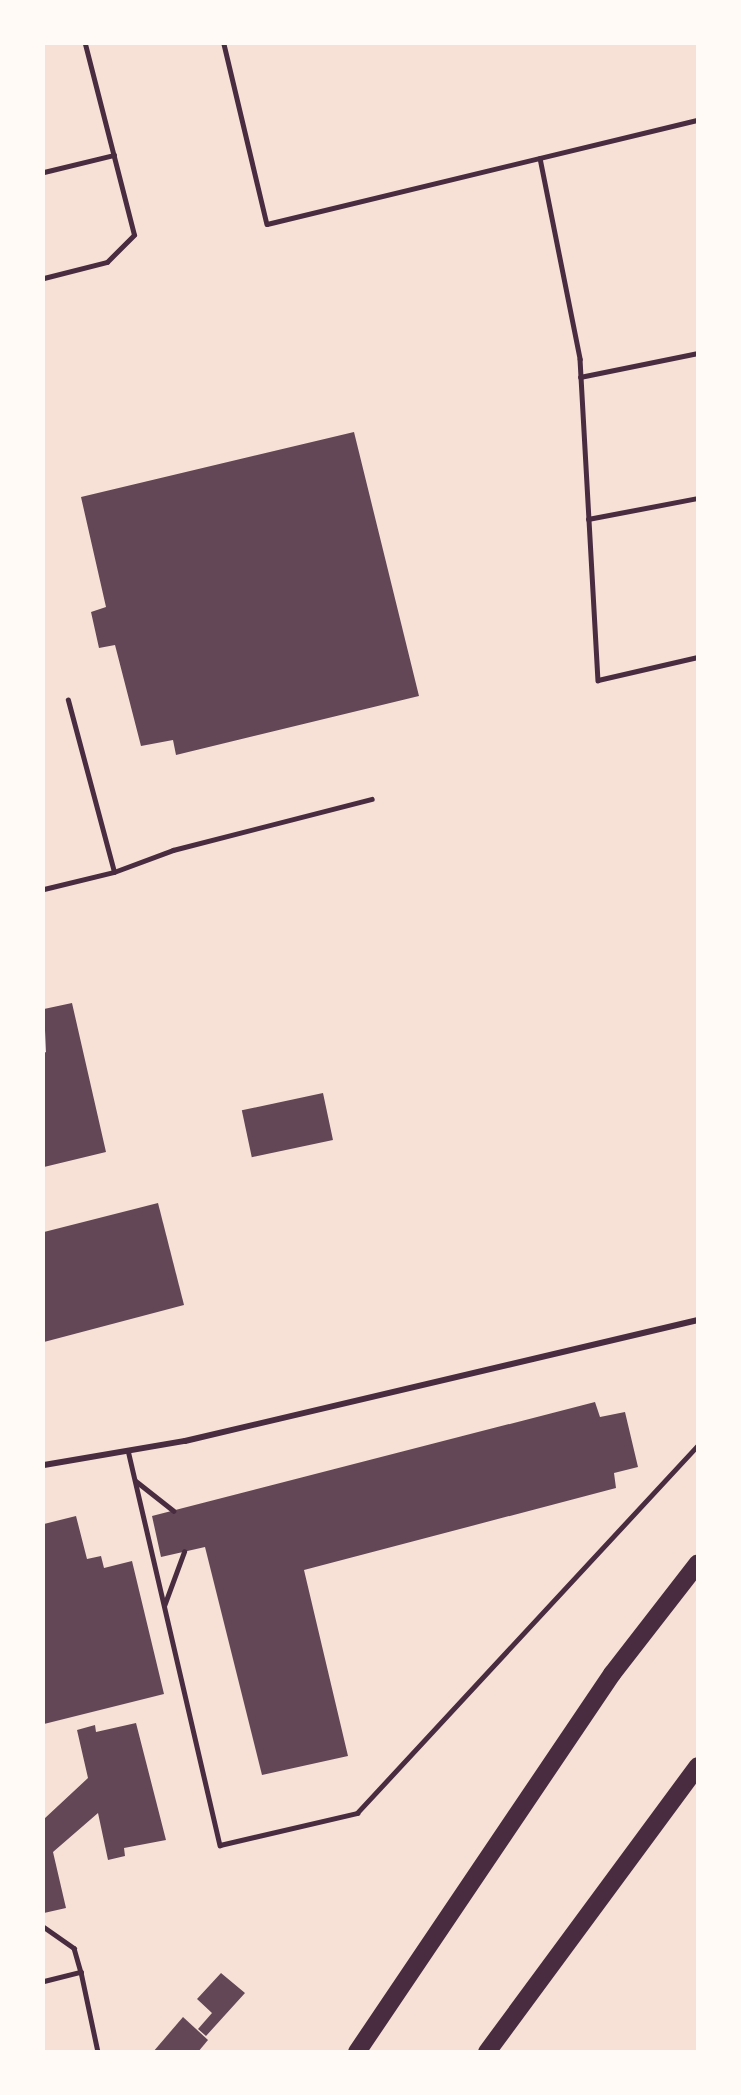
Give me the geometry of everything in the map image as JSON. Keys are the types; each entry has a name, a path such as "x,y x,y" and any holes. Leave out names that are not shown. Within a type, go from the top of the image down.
{"highway":[{"path":"357,2052 612,1674 698,1563"},
{"path":"487,2052 698,1766"}],"street":[{"path":"44,1465 185,1441 698,1320"}],"lane":[{"path":"44,278 107,262 134,235 85,44"},
{"path":"224,44 267,224 698,120"},
{"path":"44,172 114,155"},
{"path":"540,158 579,358 598,680 698,657"},
{"path":"580,377 698,353"},
{"path":"588,519 698,498"},
{"path":"68,700 114,872"},
{"path":"44,889 114,872 173,850 372,799"},
{"path":"128,1450 220,1845 357,1813 698,1445"},
{"path":"135,1480 174,1511"},
{"path":"164,1606 184,1552"},
{"path":"44,1927 74,1948 98,2052"},
{"path":"44,1981 81,1972"}],"building":[{"path":"354,432 419,696 176,755 173,740 141,746 115,645 99,648 91,612 106,607 81,497"},
{"path":"72,1003 106,1152 44,1167 44,1053 46,1052 44,1009"},
{"path":"323,1093 333,1140 252,1157 242,1110"},
{"path":"158,1203 184,1305 44,1342 44,1232"},
{"path":"595,1402 600,1417 625,1412 638,1467 614,1473 616,1488 304,1570 348,1756 262,1775 205,1547 161,1557 152,1516"},
{"path":"76,1516 87,1559 101,1556 104,1568 132,1561 164,1694 44,1724 44,1524"},
{"path":"136,1723 166,1840 124,1848 125,1856 108,1860 98,1813 53,1852 66,1908 44,1913 44,1819 88,1778 77,1730 95,1725 96,1732"},
{"path":"221,1973 245,1993 206,2036 198,2029 212,2013 197,1999"},
{"path":"183,2017 208,2040 198,2052 153,2052"}]}
